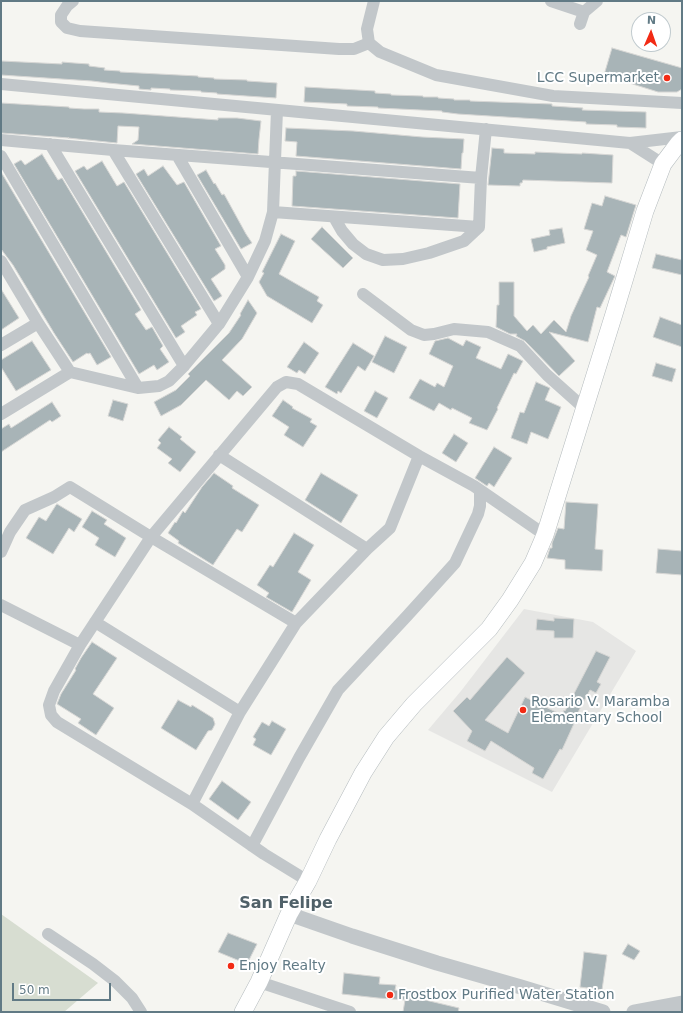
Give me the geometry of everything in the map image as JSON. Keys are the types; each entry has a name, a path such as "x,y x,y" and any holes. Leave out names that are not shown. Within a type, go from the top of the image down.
{"main road":[{"path":"243,1012 259,982 289,914 308,881 328,839 363,773 386,737 414,704 489,629 510,600 533,563 545,535 645,211 663,164 682,138"}],"street":[{"path":"73,1 67,6 61,15 61,22 67,28 80,31 339,49 354,49 370,43"},
{"path":"374,1 367,28 370,43 380,52 436,76 553,96 682,103"},
{"path":"551,1 584,12"},
{"path":"580,24 584,12 597,1"},
{"path":"1,84 630,143 682,138"},
{"path":"3,269 70,372 138,388 159,386 169,381 184,366 219,324 248,277 265,241 273,212 277,110"},
{"path":"334,217 342,231 354,244 366,254 383,260 403,259 428,253 464,240 478,227 486,129"},
{"path":"1,140 481,178"},
{"path":"630,143 663,164"},
{"path":"50,144 184,366"},
{"path":"113,150 219,324"},
{"path":"177,155 248,277"},
{"path":"1,156 138,388"},
{"path":"273,212 478,227"},
{"path":"363,294 411,330 424,335 454,329 488,332 520,346 546,375 584,408"},
{"path":"1,345 38,323"},
{"path":"1,414 70,372"},
{"path":"308,881 252,846 192,804 57,722 51,715 49,705 54,691 80,645 151,537 277,387 286,382 298,384 474,486 545,535"},
{"path":"219,455 367,548"},
{"path":"192,804 240,712 296,623 367,548 390,528 420,456"},
{"path":"1,552 10,532 25,510 54,497 70,487 296,623"},
{"path":"252,846 338,690 455,563 478,514 480,506 480,491"},
{"path":"1,605 80,645"},
{"path":"95,622 240,712"},
{"path":"289,914 430,961 603,1012"},
{"path":"48,934 93,964 115,981 132,998 141,1012"},
{"path":"259,982 330,1009 350,1012"},
{"path":"635,1012 682,1003"}],"shaded area":[{"name":"Rosario V. Maramba Elementary School","path":"524,609 593,622 636,651 552,792 428,730 461,691"},
{"path":"1,914 98,983 64,1012 1,1012"}],"building":[{"path":"612,48 682,68 682,89 677,92 658,92 604,75"},
{"path":"1,61 89,64 89,66 105,68 104,70 120,72 198,76 214,79 277,83 276,98 217,94 201,91 151,88 151,90 139,89 139,86 92,81 1,75"},
{"path":"305,87 375,91 375,93 391,95 438,97 454,100 552,104 552,106 583,108 582,110 646,112 646,128 586,124 586,122 458,114 442,111 304,102"},
{"path":"1,103 99,109 99,112 218,120 218,118 237,118 261,121 258,154 132,144 138,140 139,127 118,126 117,143 1,133"},
{"path":"286,128 464,139 461,169 296,156 297,142 285,141"},
{"path":"492,148 504,149 504,153 535,154 535,152 613,155 612,183 523,180 522,183 520,183 520,186 488,185"},
{"path":"42,154 58,180 62,178 141,310 135,314 146,330 152,327 163,346 160,349 169,362 157,370 154,365 139,374 14,164 21,160 25,165"},
{"path":"102,161 117,186 124,182 201,309 195,312 197,315 181,326 185,332 176,338 75,171 84,166 87,170"},
{"path":"163,166 177,185 184,182 221,246 215,249 225,265 225,269 211,279 222,296 214,301 136,174 144,169 148,176"},
{"path":"206,170 222,195 224,194 252,243 241,249 197,175"},
{"path":"296,171 460,184 458,218 292,206 293,176 296,176"},
{"path":"1,172 111,357 97,365 90,353 87,353 73,362 13,265 1,249"},
{"path":"605,196 636,205 626,237 621,235 607,272 615,276 600,308 597,307 588,342 549,332 575,361 559,376 525,341 516,336 517,334 510,334 496,327 497,305 499,305 499,282 514,282 514,316 527,331 533,325 541,334 554,320 566,332 571,316 589,277 588,276 597,255 586,250 593,231 584,229 592,203 602,206"},
{"path":"322,227 353,258 343,268 311,239"},
{"path":"562,228 565,243 534,252 531,239 550,235 549,230"},
{"path":"281,234 295,241 279,274 319,297 317,301 323,305 312,323 267,296 259,282 264,273 262,272"},
{"path":"656,254 682,260 682,275 652,268"},
{"path":"1,289 19,318 1,330"},
{"path":"248,300 257,313 242,339 222,360 252,387 243,396 237,391 229,400 206,380 181,405 161,416 154,402 176,390 190,376 188,374 229,333 241,315 240,314"},
{"path":"660,317 682,325 682,347 653,337"},
{"path":"385,336 407,347 394,373 372,362"},
{"path":"448,338 463,346 466,340 481,347 476,358 501,369 508,354 523,361 516,374 514,373 487,430 469,423 472,418 452,408 451,410 439,403 434,411 409,398 420,379 435,387 437,383 444,387 453,366 429,354 435,341"},
{"path":"32,341 51,370 16,391 1,367 1,360"},
{"path":"304,342 319,353 305,374 299,370 297,373 287,367"},
{"path":"353,343 374,356 365,371 358,366 341,393 338,391 337,394 325,387"},
{"path":"656,363 676,369 672,382 652,376"},
{"path":"536,382 550,388 545,400 561,407 548,439 531,432 527,444 511,438 520,412 524,413"},
{"path":"375,391 388,398 377,418 364,411"},
{"path":"113,400 128,404 123,421 108,416"},
{"path":"283,400 293,407 292,408 312,419 310,422 317,426 303,447 284,435 289,427 272,416"},
{"path":"52,402 61,416 52,422 50,420 1,452 1,429 9,424 11,428"},
{"path":"169,427 182,437 180,439 196,452 180,472 168,463 172,459 157,448 161,443 158,440"},
{"path":"454,434 468,443 456,462 442,453"},
{"path":"494,447 512,458 494,487 489,483 487,486 475,478"},
{"path":"214,473 233,486 232,488 259,505 242,532 237,529 213,565 178,543 179,541 168,533 183,511 185,513 202,487"},
{"path":"321,473 358,495 341,523 305,500"},
{"path":"566,502 598,504 595,549 603,550 602,571 565,569 565,560 547,558 550,548 552,548 552,543 558,528 564,529"},
{"path":"57,504 82,519 74,532 69,528 53,554 26,538 39,517 46,521"},
{"path":"92,511 107,520 104,524 126,538 115,557 95,545 99,538 82,527"},
{"path":"294,533 314,545 298,572 311,580 292,612 266,597 269,593 257,585 270,565 273,567"},
{"path":"658,549 682,551 682,575 656,573"},
{"path":"554,618 574,619 573,638 554,638 554,631 536,630 537,619 554,621"},
{"path":"92,642 117,658 93,694 114,708 96,735 78,723 81,719 57,704 81,658"},
{"path":"596,651 610,657 597,682 601,684 596,693 590,690 576,716 577,717 562,750 560,749 543,779 532,773 534,768 491,741 485,751 467,741 472,731 453,711 467,697 470,700 507,657 525,673 485,720 508,733 525,697 562,715"},
{"path":"178,700 191,707 192,705 213,718 215,724 212,730 208,731 196,750 161,728"},
{"path":"272,721 286,729 271,755 253,745 256,739 253,737 262,722 269,726"},
{"path":"222,781 251,802 238,820 209,799"},
{"path":"228,933 257,944 247,964 218,952"},
{"path":"628,944 640,951 634,960 622,954"},
{"path":"584,952 607,955 602,990 580,987"},
{"path":"344,973 380,977 379,984 396,985 395,990 422,994 421,999 459,1008 458,1012 403,1012 405,1000 342,994"}],"place":[{"name":"LCC Supermarket","path":"667,78"},
{"name":"Rosario V. Maramba Elementary School","path":"523,710"},
{"name":"Enjoy Realty","path":"231,966"},
{"name":"Frostbox Purified Water Station","path":"390,995"}],"district":[{"name":"San Felipe","path":"286,904"}]}
